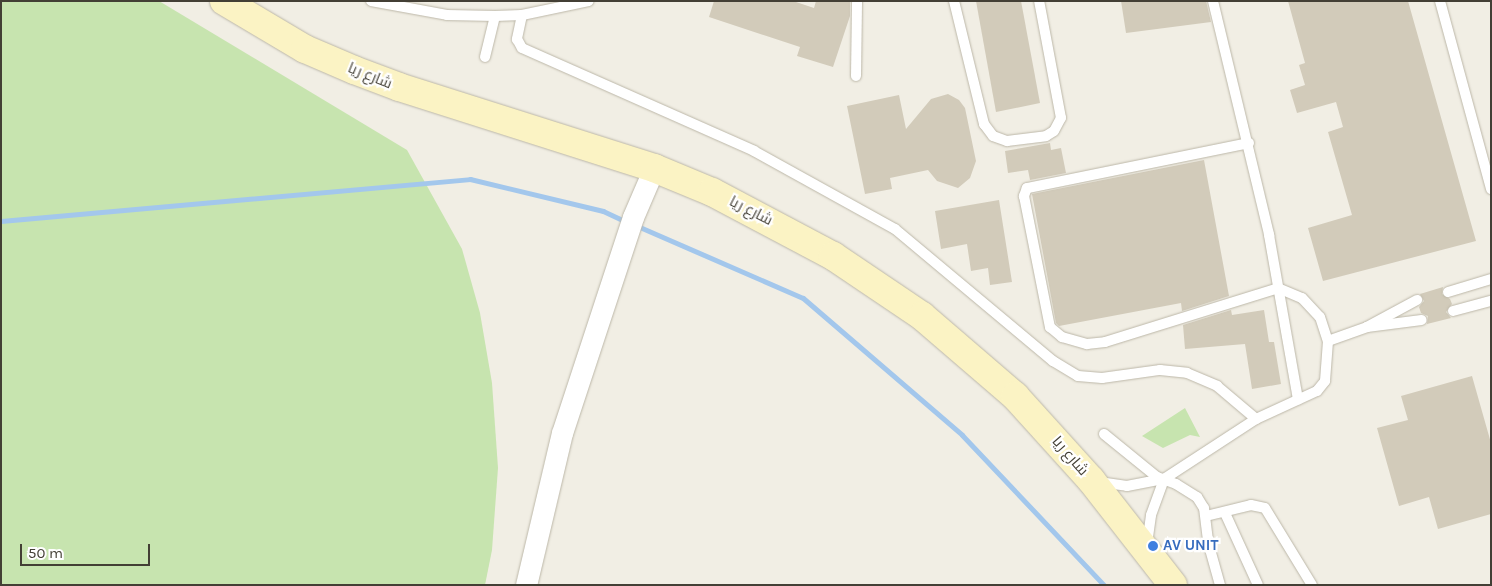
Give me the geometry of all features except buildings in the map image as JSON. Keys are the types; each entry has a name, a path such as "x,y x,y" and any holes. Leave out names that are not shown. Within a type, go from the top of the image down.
{"main road":[{"name":"شارع ريا","path":"224,1 305,49 399,88 654,168 768,220 833,256 898,298 1015,396 1091,480 1173,585"}],"street":[{"path":"526,585 562,433 630,225 654,168"}],"lane":[{"path":"371,1 447,15 496,16 522,15 589,1"},
{"path":"856,76 857,1"},
{"path":"954,1 984,124 993,136 1007,141 1046,136 1054,131 1061,118 1039,1"},
{"path":"1212,1 1249,143 1298,399"},
{"path":"1440,1 1491,189"},
{"path":"522,15 517,38 522,48 754,151 896,230 1053,360 1078,376 1102,378 1160,370 1187,372 1217,386 1256,419"},
{"path":"485,57 496,16"},
{"path":"1091,480 1127,486 1164,479 1256,419 1317,391 1325,381 1328,340 1320,317 1302,298 1278,288 1123,339 1087,344 1062,337 1050,327 1024,196 1031,186 1249,143"},
{"path":"1448,292 1491,279"},
{"path":"1328,340 1367,327 1417,300"},
{"path":"1453,311 1491,301"},
{"path":"1367,327 1422,320"},
{"path":"1104,434 1164,479 1197,497 1206,516 1208,542 1220,585"},
{"path":"1146,552 1151,515 1164,479"},
{"path":"1206,516 1225,513 1251,505 1265,508 1312,585"},
{"path":"1225,513 1258,585"}],"green space":[{"path":"1,1 159,1 407,150 462,249 480,313 492,383 498,468 492,550 485,585 1,585"},
{"path":"1185,408 1200,437 1190,435 1163,448 1142,436"}],"waterway":[{"path":"1,221 470,179 603,211 627,222"},
{"path":"635,225 803,298 962,435 1104,585"}],"place":[{"name":"AV UNIT","path":"1153,546"}]}
